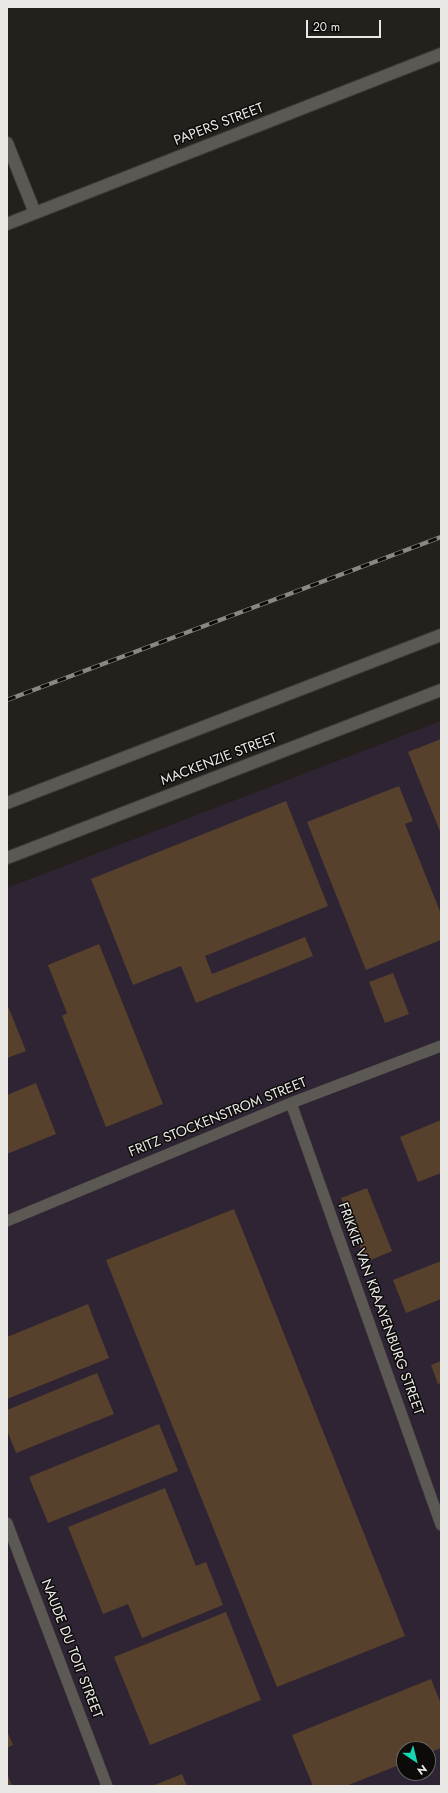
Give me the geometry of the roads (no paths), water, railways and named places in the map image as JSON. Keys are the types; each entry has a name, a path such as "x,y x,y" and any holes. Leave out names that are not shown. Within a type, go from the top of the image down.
{"street":[{"name":"PAPERS STREET","path":"7,224 441,54"},
{"path":"7,143 35,213"},
{"path":"7,803 441,636"},
{"name":"MACKENZIE STREET","path":"7,858 441,690"}],"lane":[{"name":"FRITZ STOCKENSTROM STREET","path":"7,1221 291,1103 441,1046"},
{"name":"FRIKKIE VAN KRAAYENBURG STREET","path":"291,1103 441,1525"},
{"name":"NAUDE DU TOIT STREET","path":"7,1523 106,1786"}],"railway":[{"path":"7,700 441,537"}]}
